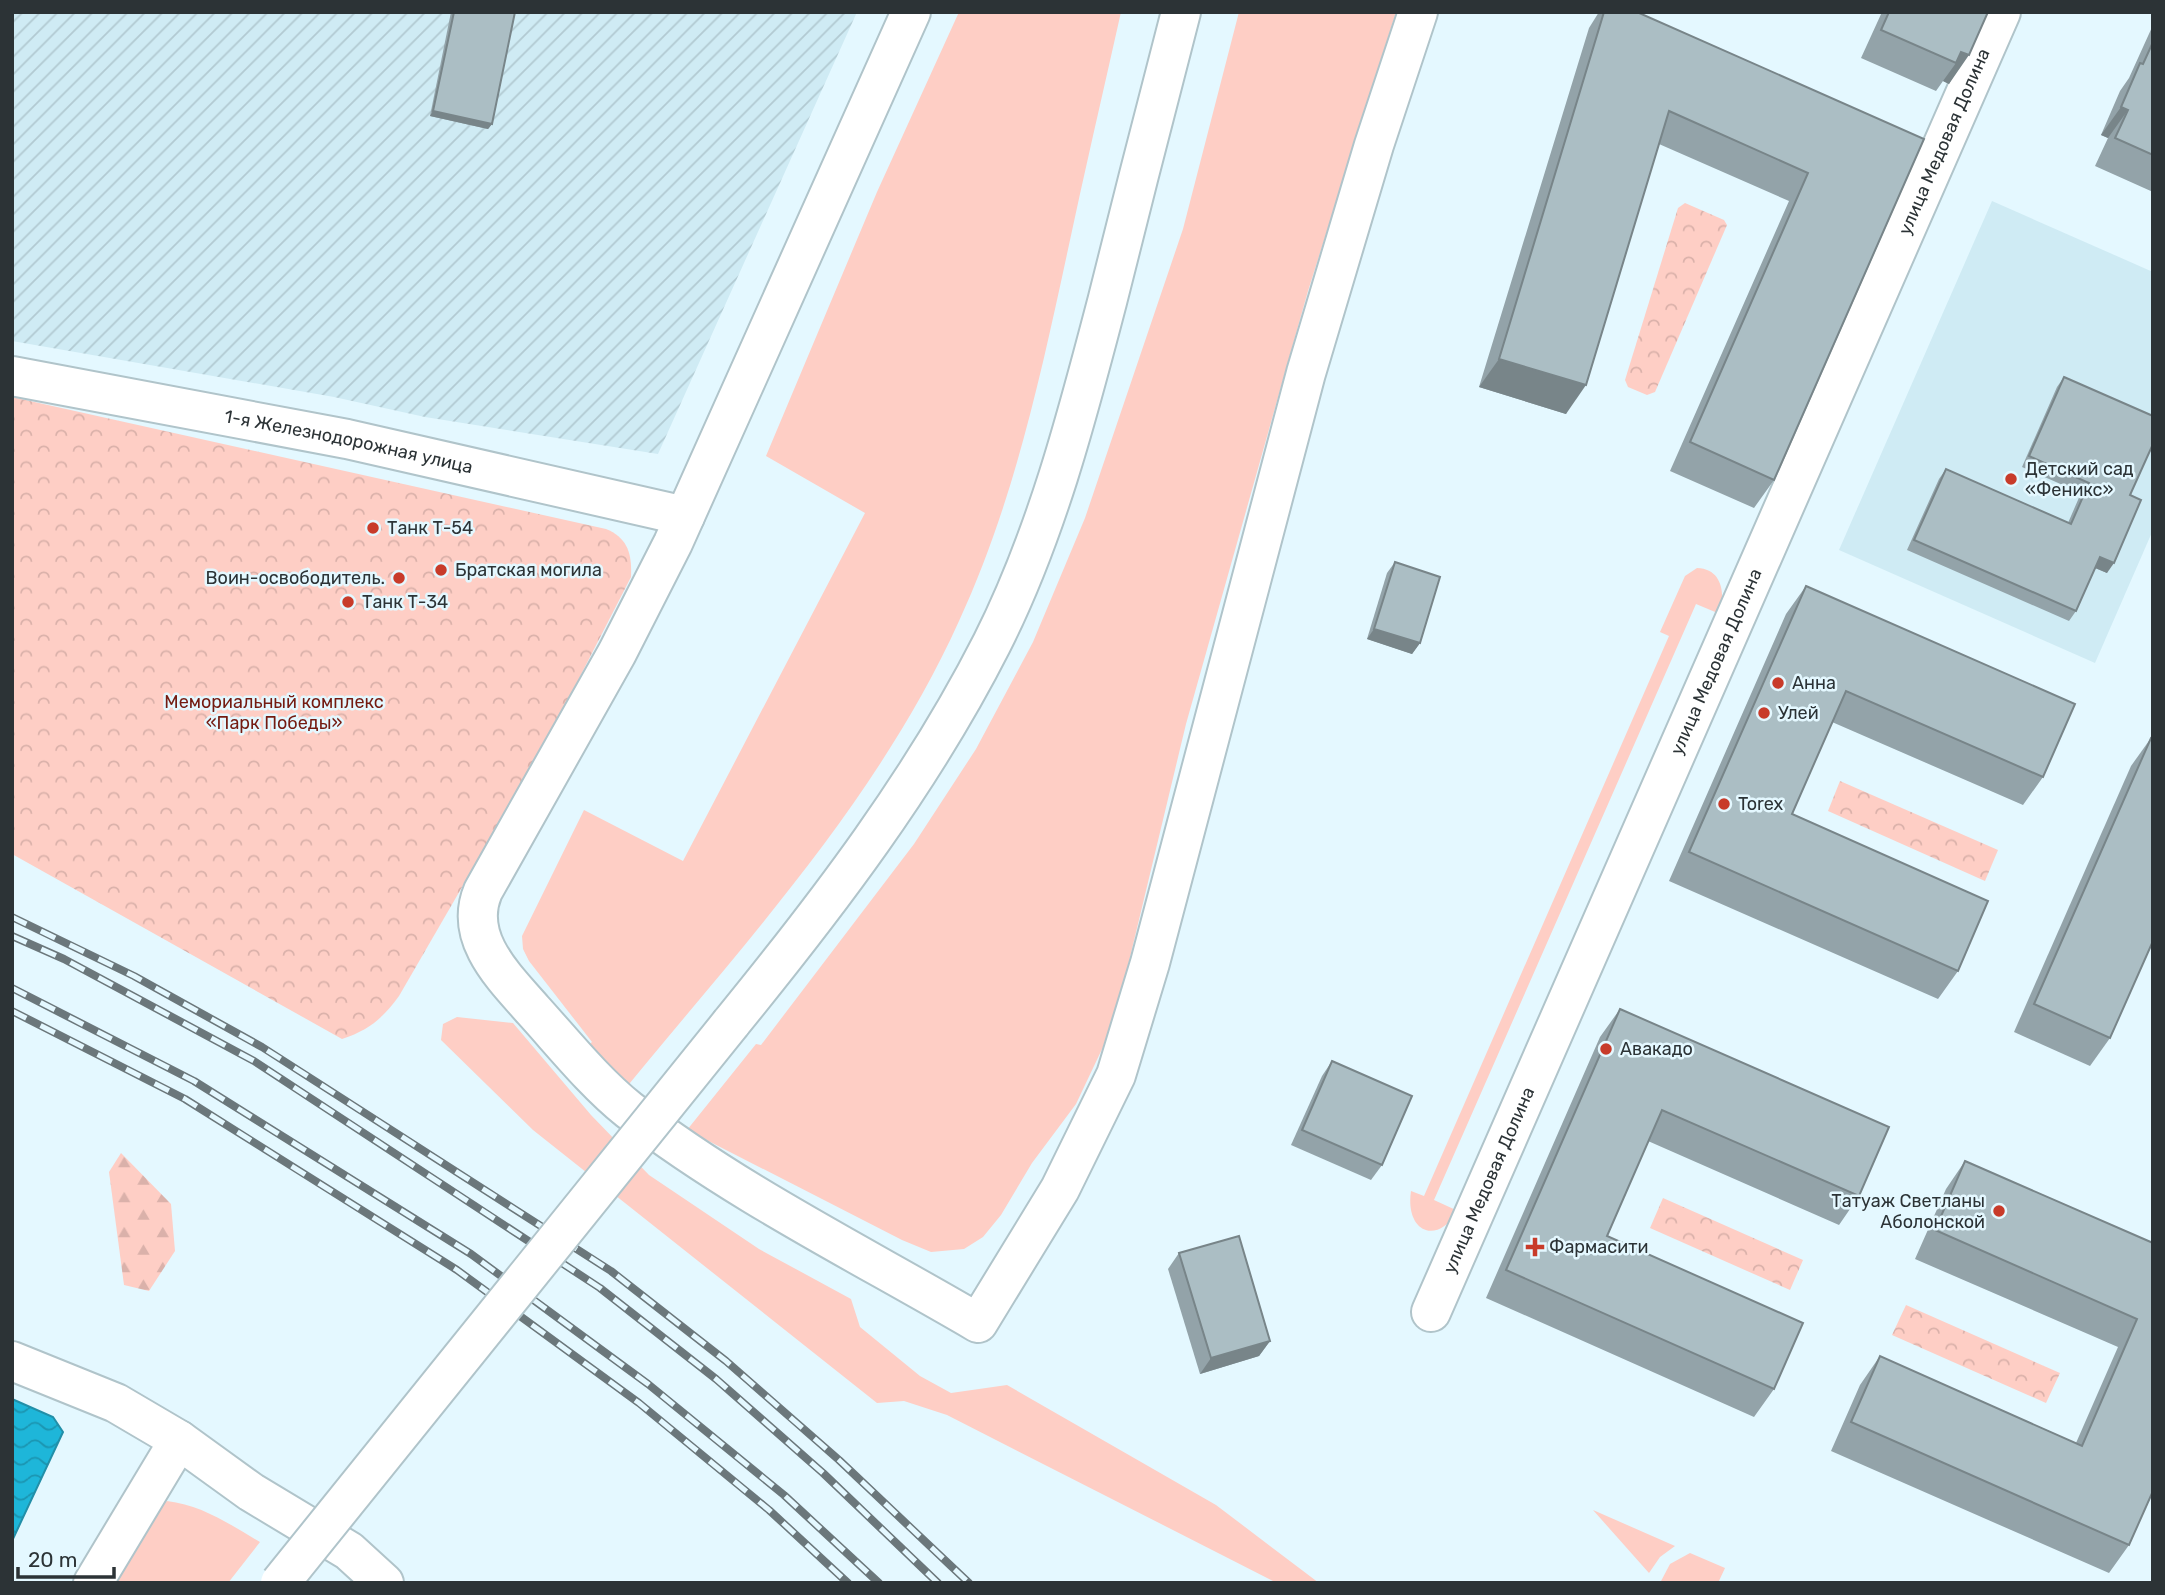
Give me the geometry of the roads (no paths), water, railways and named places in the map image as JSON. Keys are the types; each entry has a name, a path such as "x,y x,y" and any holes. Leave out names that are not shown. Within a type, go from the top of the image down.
{"street":[{"path":"911,12 685,516 617,653 483,891 476,917 479,937 519,994 628,1109 705,1163 978,1323 1060,1189 1116,1075 1150,963 1306,373 1374,145 1418,12"},
{"path":"280,1583 805,932 874,838 938,739 993,642 1033,547 1075,425 1181,12"},
{"name":"улица Медовая Долина","path":"1431,1312 2001,12"},
{"name":"1-я Железнодорожная улица","path":"12,376 347,439 685,516"},
{"path":"12,1361 116,1404 179,1440 251,1492 349,1551 384,1583"},
{"path":"93,1583 179,1440"}],"water":[{"path":"12,1399 53,1417 63,1432 12,1541"}],"railway":[{"path":"12,917 134,976 262,1047 611,1271 726,1361 839,1460 969,1583"},
{"path":"12,936 64,959 254,1061 600,1288 716,1379 823,1473 938,1583"},
{"path":"12,988 194,1081 471,1254 648,1384 784,1495 879,1583"},
{"path":"12,1011 185,1099 457,1270 639,1403 769,1510 848,1583"}],"place":[{"name":"Детский сад «Феникс»","path":"2011,479"},
{"name":"Танк Т-54","path":"373,528"},
{"name":"Братская могила","path":"441,570"},
{"name":"Воин-освободитель.","path":"399,578"},
{"name":"Танк Т-34","path":"348,602"},
{"name":"Анна","path":"1778,683"},
{"name":"Улей","path":"1764,713"},
{"name":"Torex","path":"1724,804"},
{"name":"Авакадо","path":"1606,1049"},
{"name":"Татуаж Светланы Аболонской","path":"1999,1211"},
{"name":"Фармасити","path":"1535,1247"}],"park label":[{"name":"Мемориальный комплекс «Парк Победы»","path":"274,712"}]}
